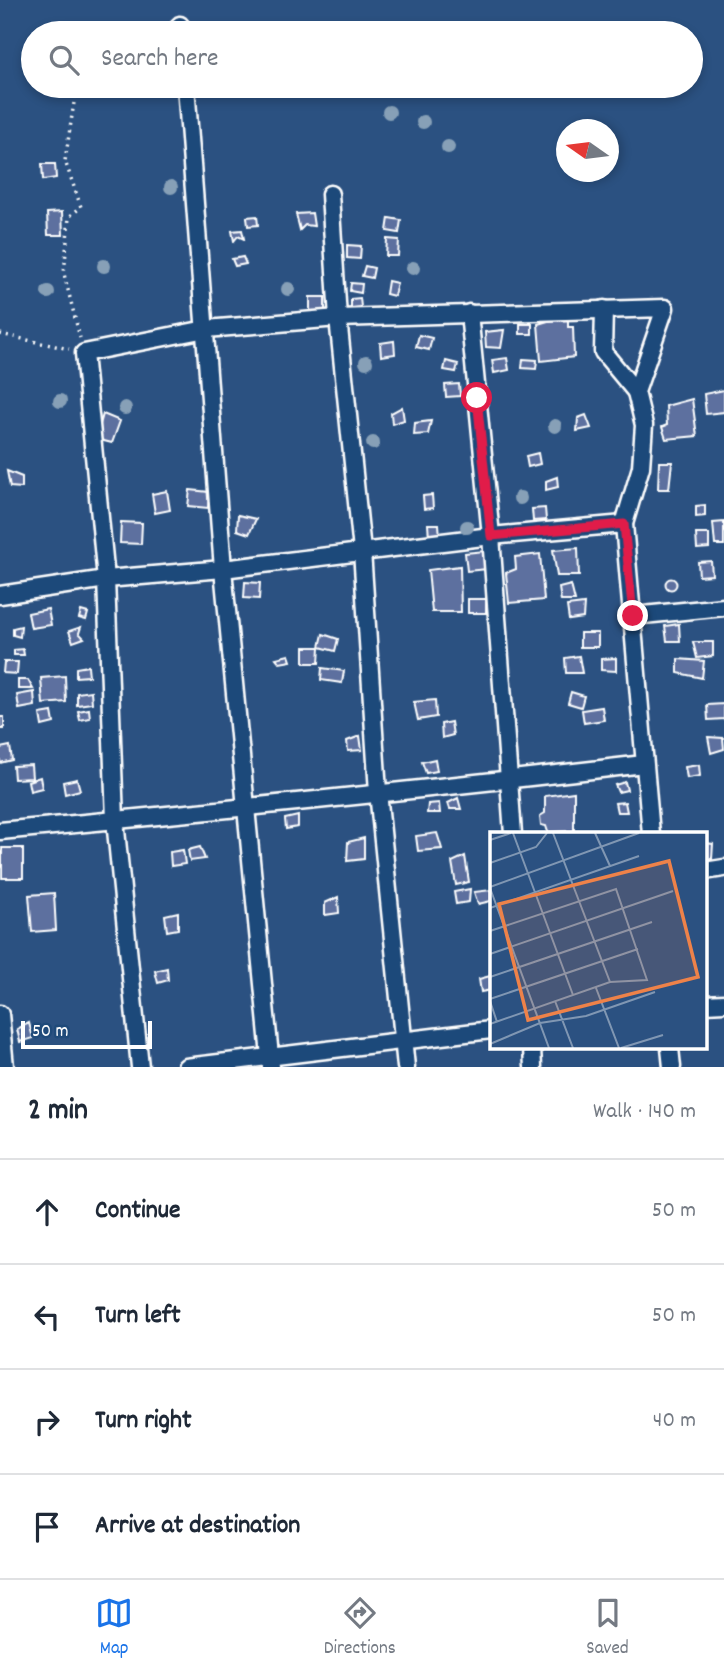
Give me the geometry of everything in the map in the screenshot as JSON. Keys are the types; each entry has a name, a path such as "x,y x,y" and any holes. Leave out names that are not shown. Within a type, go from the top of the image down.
{"street":[{"path":"187,98 223,569 270,1061"},
{"path":"330,194 338,318 362,551 378,792 406,1067"},
{"path":"604,309 603,352 636,391 644,425 641,467 624,524 651,832"},
{"path":"140,1067 115,820 106,579 84,353 206,330 338,318 665,309 636,391"},
{"path":"469,313 491,536 513,832"},
{"path":"0,595 106,579 223,569 491,536 624,524"},
{"path":"633,616 724,607"},
{"path":"0,831 246,809 644,764"},
{"path":"706,871 724,868"},
{"path":"706,1004 724,1003"},
{"path":"0,1014 5,1067"},
{"path":"186,1067 270,1061 404,1040 490,1030"}],"path":[{"path":"0,334 84,353 64,274 69,217 81,207 65,161 75,98"}],"building":[{"path":"42,164 55,164 56,178 43,180"},
{"path":"62,212 63,235 48,235 47,213"},
{"path":"312,213 314,226 305,225 300,230 296,214"},
{"path":"257,216 258,225 248,226 247,217"},
{"path":"389,218 401,220 399,233 387,231"},
{"path":"242,230 244,239 238,236 234,241 232,231"},
{"path":"387,239 399,240 398,256 386,256"},
{"path":"347,245 361,246 360,259 347,258"},
{"path":"243,257 246,264 235,266 232,259"},
{"path":"365,266 374,268 372,278 362,276"},
{"path":"388,281 397,283 394,296 386,294"},
{"path":"351,283 362,284 361,293 350,291"},
{"path":"310,297 325,297 325,311 310,312"},
{"path":"360,298 361,307 351,308 351,299"},
{"path":"568,315 568,327 573,327 574,357 541,361 538,324"},
{"path":"520,324 532,324 532,334 520,334"},
{"path":"504,330 501,348 486,347 485,332"},
{"path":"419,335 432,338 429,350 416,347"},
{"path":"394,341 395,354 381,356 380,343"},
{"path":"507,358 509,370 494,373 492,360"},
{"path":"523,359 537,360 536,369 522,368"},
{"path":"446,361 458,364 456,372 444,370"},
{"path":"459,384 460,396 446,397 445,385"},
{"path":"724,390 724,412 706,414 704,394"},
{"path":"692,399 697,436 666,439 662,427 667,425 666,406"},
{"path":"402,407 404,420 392,424 391,413"},
{"path":"103,414 120,421 112,443 96,439"},
{"path":"586,415 591,428 577,431 578,418"},
{"path":"431,421 428,434 414,435 415,423"},
{"path":"538,453 540,464 528,467 526,456"},
{"path":"659,462 672,462 669,489 658,489"},
{"path":"7,471 22,477 22,488 10,487"},
{"path":"557,477 558,487 546,490 546,481"},
{"path":"190,490 209,492 208,508 188,506"},
{"path":"167,491 170,510 155,513 152,494"},
{"path":"432,495 433,508 424,509 423,496"},
{"path":"705,505 705,516 696,517 696,506"},
{"path":"545,508 546,520 533,521 532,509"},
{"path":"238,515 256,519 249,534 237,530"},
{"path":"121,522 142,523 141,544 120,543"},
{"path":"724,522 724,545 715,545 713,523"},
{"path":"428,524 439,524 440,537 429,538"},
{"path":"696,534 709,534 709,548 697,549"},
{"path":"578,548 579,576 557,576 553,550"},
{"path":"485,551 487,569 467,571 465,553"},
{"path":"540,554 544,600 509,603 506,573 516,569 515,557"},
{"path":"711,561 712,575 699,576 698,562"},
{"path":"460,566 461,612 432,612 428,570"},
{"path":"671,578 677,584 671,590 665,584"},
{"path":"245,582 260,583 259,599 244,598"},
{"path":"571,585 575,601 561,601 559,588"},
{"path":"468,599 486,599 486,613 468,613"},
{"path":"584,604 583,618 569,620 567,606"},
{"path":"48,609 51,625 31,628 28,613"},
{"path":"81,611 88,613 86,620 79,618"},
{"path":"679,624 680,641 667,641 665,626"},
{"path":"21,626 20,637 13,635 13,628"},
{"path":"81,627 79,633 84,638 73,642 69,631"},
{"path":"580,633 598,633 598,647 580,647"},
{"path":"323,634 338,639 335,651 320,647"},
{"path":"693,642 713,642 713,656 697,658"},
{"path":"304,647 320,647 319,663 304,663"},
{"path":"23,649 24,655 14,655 14,650"},
{"path":"289,655 291,661 280,663 276,658"},
{"path":"579,656 582,673 566,673 565,658"},
{"path":"616,658 616,671 601,670 601,659"},
{"path":"678,659 704,661 702,678 678,673"},
{"path":"4,662 18,662 17,674 3,673"},
{"path":"88,666 89,676 76,677 76,668"},
{"path":"322,668 344,671 342,683 321,680"},
{"path":"65,676 66,702 43,704 41,678"},
{"path":"18,680 28,680 33,689 18,689"},
{"path":"91,691 92,703 77,705 77,693"},
{"path":"34,692 35,706 19,709 17,695"},
{"path":"571,692 584,696 581,707 568,703"},
{"path":"435,700 436,717 418,720 414,702"},
{"path":"724,704 724,719 708,720 707,705"},
{"path":"602,707 604,720 584,723 582,710"},
{"path":"89,709 90,718 80,720 78,711"},
{"path":"52,712 54,723 42,726 40,714"},
{"path":"0,717 4,717 4,729 0,729"},
{"path":"451,722 453,735 442,738 441,724"},
{"path":"360,736 362,750 348,751 347,741"},
{"path":"708,737 723,738 724,749 711,753"},
{"path":"10,746 12,760 0,763 0,748"},
{"path":"435,759 437,771 426,773 422,762"},
{"path":"31,765 32,778 14,779 13,766"},
{"path":"699,765 700,776 687,778 685,767"},
{"path":"40,777 42,788 30,791 28,781"},
{"path":"77,779 80,790 65,794 63,782"},
{"path":"625,782 627,790 618,792 615,785"},
{"path":"574,792 574,831 548,832 546,826 541,825 540,816 545,813 545,796"},
{"path":"458,798 461,809 450,809 448,803"},
{"path":"625,802 627,812 617,812 615,803"},
{"path":"439,803 440,813 427,813 428,804"},
{"path":"298,816 298,827 286,829 285,819"},
{"path":"437,833 442,849 418,851 416,836"},
{"path":"364,838 364,859 347,861 348,842"},
{"path":"706,843 713,844 712,859 706,858"},
{"path":"200,847 205,859 190,861 188,850"},
{"path":"2,848 23,848 23,878 2,878"},
{"path":"183,850 185,864 171,866 170,852"},
{"path":"465,856 469,882 456,885 452,862"},
{"path":"470,889 469,902 456,904 454,892"},
{"path":"490,890 490,901 478,904 474,892"},
{"path":"54,893 56,930 32,932 29,895"},
{"path":"338,897 339,913 325,915 325,903"},
{"path":"178,912 178,929 167,931 165,915"},
{"path":"167,968 168,980 158,983 155,971"},
{"path":"490,976 490,990 481,992 479,979"},
{"path":"29,1023 33,1038 20,1042 17,1029"}],"route":[{"path":"477,398 491,536 624,524 633,616"}]}
